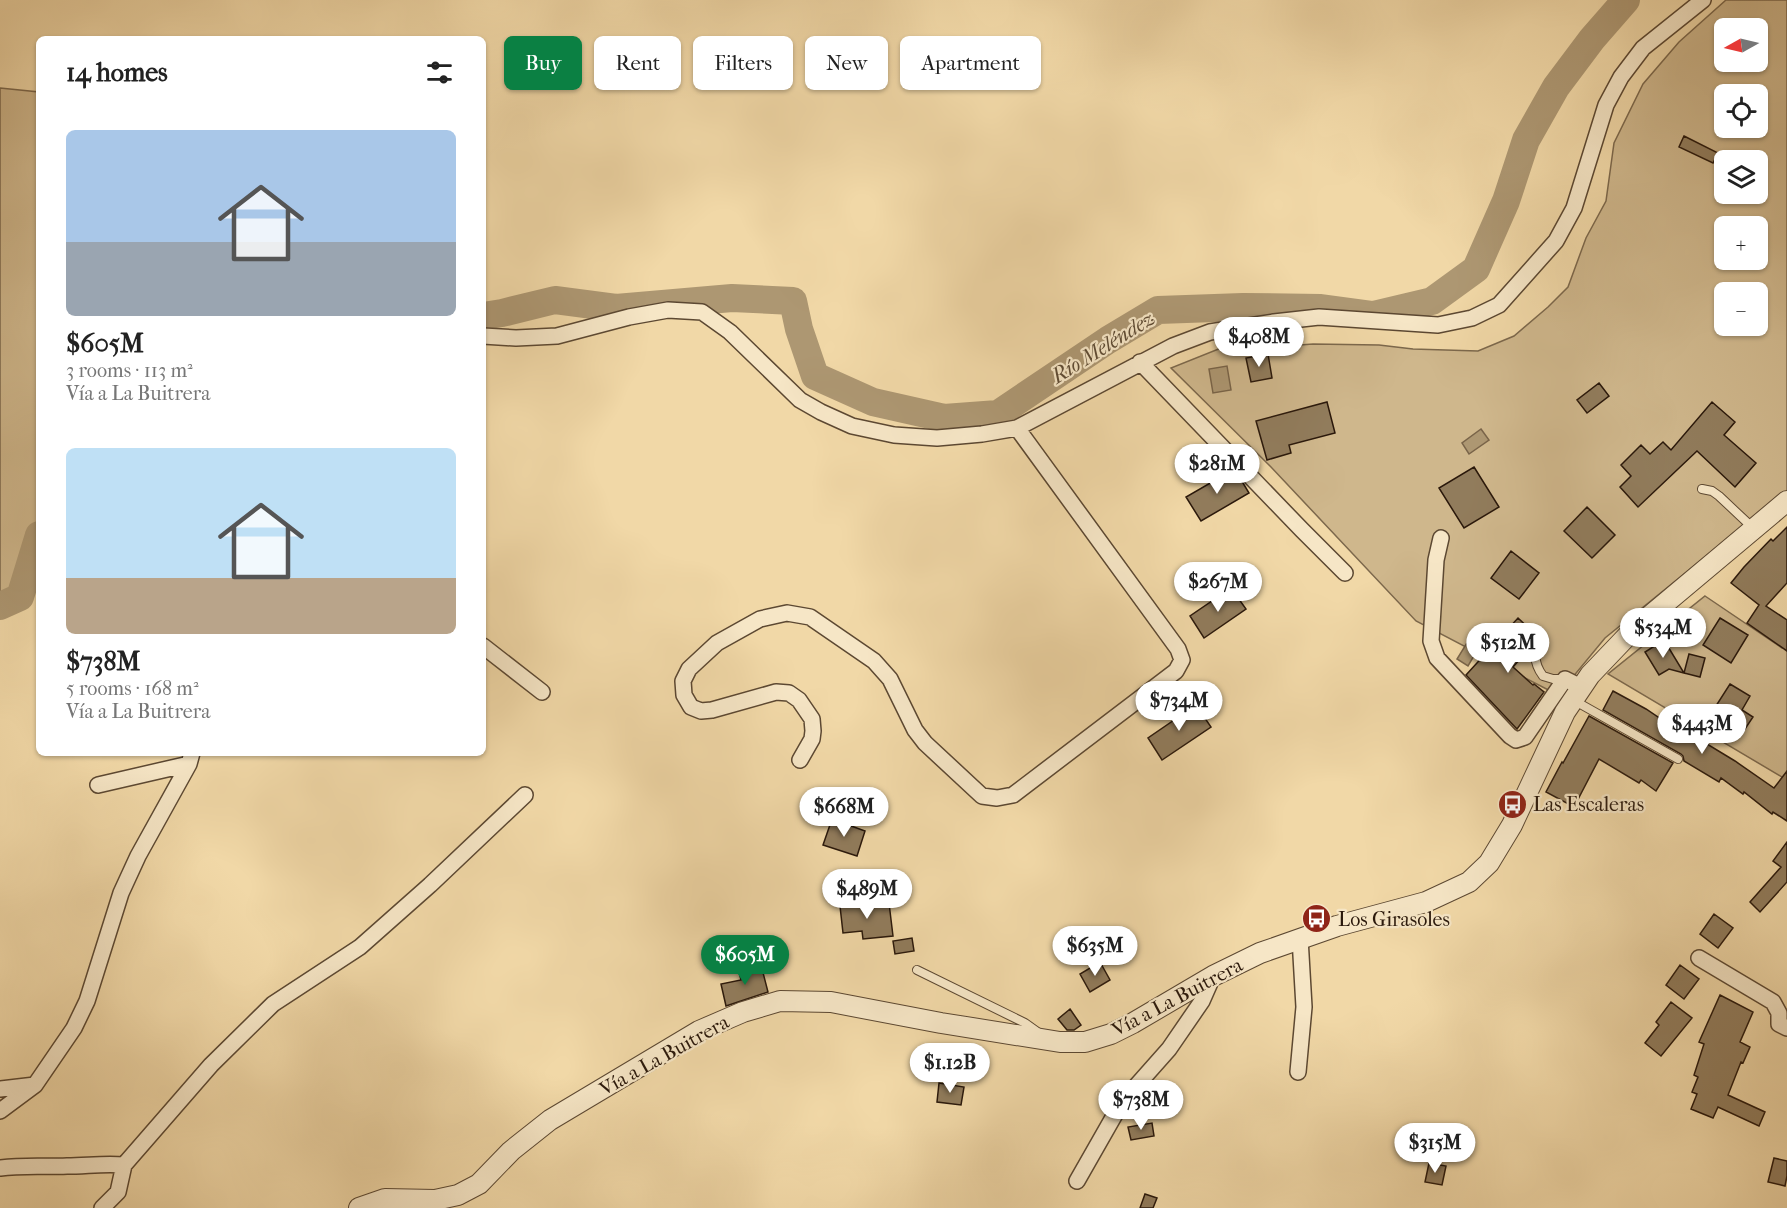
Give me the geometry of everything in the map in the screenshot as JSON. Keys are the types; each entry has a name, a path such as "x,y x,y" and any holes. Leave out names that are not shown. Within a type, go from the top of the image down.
{"street":[{"path":"486,336 516,338 557,336 630,317 668,310 702,312 730,333 800,400 852,426 894,435 937,438 1017,428 1140,362 1210,332 1319,317 1438,325 1472,318 1499,305 1556,241 1574,208 1606,105 1621,77 1643,48 1703,0"},
{"path":"1140,362 1345,573"},
{"path":"800,760 812,739 812,719 799,700 789,693 776,692 701,711 691,707 684,695 683,681 689,669 717,643 760,619 787,613 810,617 874,661 890,679 915,730 925,743 982,796 997,798 1013,795 1176,671 1182,660 1178,650 1017,428"},
{"name":"Vía a La Buitrera","path":"360,1208 385,1198 435,1200 458,1195 479,1184 511,1151 550,1120 699,1031 743,1012 780,1000 831,1002 1060,1042 1084,1042 1111,1034 1133,1023 1213,976 1260,953 1337,926 1426,902 1469,882 1489,863 1512,825 1572,689 1590,675 1632,632 1787,501"},
{"path":"1440,538 1436,560 1431,641 1437,658 1516,740 1525,736 1572,689"},
{"path":"486,648 542,692"},
{"path":"98,785 191,758"},
{"path":"0,1111 35,1085 79,1019 87,1001 121,893 138,856 191,758"},
{"path":"102,1208 118,1192 124,1165 211,1065 273,1004 360,946 430,885 525,795"},
{"path":"1298,1072 1304,1007 1300,938"},
{"path":"1699,958 1773,1002 1779,1012 1779,1024 1787,1028"},
{"path":"1077,1181 1122,1102 1169,1049 1202,1001 1213,976"},
{"path":"0,1089 35,1085"},
{"path":"0,1168 107,1163 124,1165"}],"lane":[{"path":"1702,489 1712,491 1719,496 1754,529"},
{"path":"1536,650 1537,664 1544,676 1572,689 1625,728 1678,759"},
{"path":"917,970 1025,1023 1047,1039"}],"shaded area":[{"path":"1726,0 1787,0 1787,493 1605,638 1558,695 1416,621 1271,467 1171,368 1221,348 1313,344 1478,351 1514,336 1568,287 1586,238 1606,201 1614,143 1643,84 1679,42"},
{"path":"0,88 36,92 36,545 20,597 0,606"},
{"path":"1227,366 1231,390 1213,393 1209,369"},
{"path":"1481,429 1489,440 1469,454 1462,443"},
{"path":"1705,596 1782,648 1787,642 1787,780 1608,674"},
{"path":"1470,638 1481,644 1468,666 1457,659"}],"building":[{"path":"1684,136 1714,151 1714,161 1713,163 1679,147"},
{"path":"1268,354 1272,378 1251,382 1246,358"},
{"path":"1599,383 1609,396 1587,413 1577,400"},
{"path":"1327,402 1335,433 1289,445 1291,453 1267,460 1256,421"},
{"path":"1712,402 1735,422 1724,435 1756,463 1735,487 1697,451 1638,507 1620,487 1631,476 1621,465 1641,445 1650,454 1663,442 1671,450"},
{"path":"1474,467 1499,507 1464,528 1439,488"},
{"path":"1231,471 1249,493 1201,521 1186,497"},
{"path":"1587,507 1615,535 1592,558 1564,531"},
{"path":"1787,527 1787,583 1766,606 1787,620 1787,651 1747,623 1759,605 1731,583 1771,539 1773,541"},
{"path":"1511,551 1539,573 1519,599 1491,578"},
{"path":"1231,588 1246,609 1204,638 1190,616"},
{"path":"1518,618 1539,638 1513,667 1544,692 1517,729 1466,675"},
{"path":"1720,618 1748,635 1731,663 1703,645"},
{"path":"1664,640 1684,673 1669,669 1659,675 1645,652"},
{"path":"1689,654 1705,658 1700,677 1684,673"},
{"path":"1730,684 1750,696 1742,710 1753,717 1743,732 1729,723 1732,719 1714,709"},
{"path":"1613,691 1646,709 1692,740 1694,736 1774,788 1787,771 1787,821 1773,812 1772,814 1744,792 1743,794 1721,778 1719,782 1684,761 1681,754 1603,710"},
{"path":"1196,705 1211,727 1162,760 1148,738"},
{"path":"1589,716 1673,763 1656,791 1641,780 1639,783 1599,759 1574,807 1546,792"},
{"path":"832,819 865,831 857,856 823,845"},
{"path":"1787,842 1787,882 1760,912 1750,902 1781,867 1773,861"},
{"path":"856,903 857,907 889,903 893,936 863,939 862,931 843,933 840,906"},
{"path":"1714,914 1733,928 1718,948 1700,934"},
{"path":"912,938 914,951 895,954 893,941"},
{"path":"1100,962 1110,980 1090,992 1080,974"},
{"path":"761,965 768,992 726,1006 721,984 741,980 739,972"},
{"path":"1680,965 1699,979 1684,999 1666,985"},
{"path":"1720,995 1753,1012 1740,1042 1750,1047 1743,1063 1741,1062 1728,1095 1765,1112 1759,1126 1718,1107 1713,1118 1691,1109 1697,1094 1692,1092 1698,1077 1694,1075 1704,1044 1699,1042"},
{"path":"1671,1002 1692,1018 1661,1056 1645,1043 1659,1025 1656,1022"},
{"path":"1070,1009 1081,1025 1074,1030 1067,1030 1058,1019"},
{"path":"939,1083 964,1087 961,1105 937,1102"},
{"path":"1152,1123 1154,1136 1131,1140 1128,1127"},
{"path":"1774,1158 1787,1161 1785,1186 1768,1182"},
{"path":"1429,1163 1446,1166 1442,1185 1425,1182"},
{"path":"1145,1194 1157,1198 1153,1208 1140,1208"}],"waterway":[{"name":"Río Meléndez","path":"486,316 555,300 616,308 732,298 793,301 799,329 815,376 873,402 944,418 998,414 1108,340 1158,310 1243,307 1321,308 1373,315 1432,301 1476,269 1506,201 1526,140 1556,87 1592,39 1626,0"},
{"name":"Río Meléndez","path":"0,606 20,597 36,545"}],"place":[{"name":"Las Escaleras","path":"1512,804"},
{"name":"Los Girasoles","path":"1317,919"}]}
